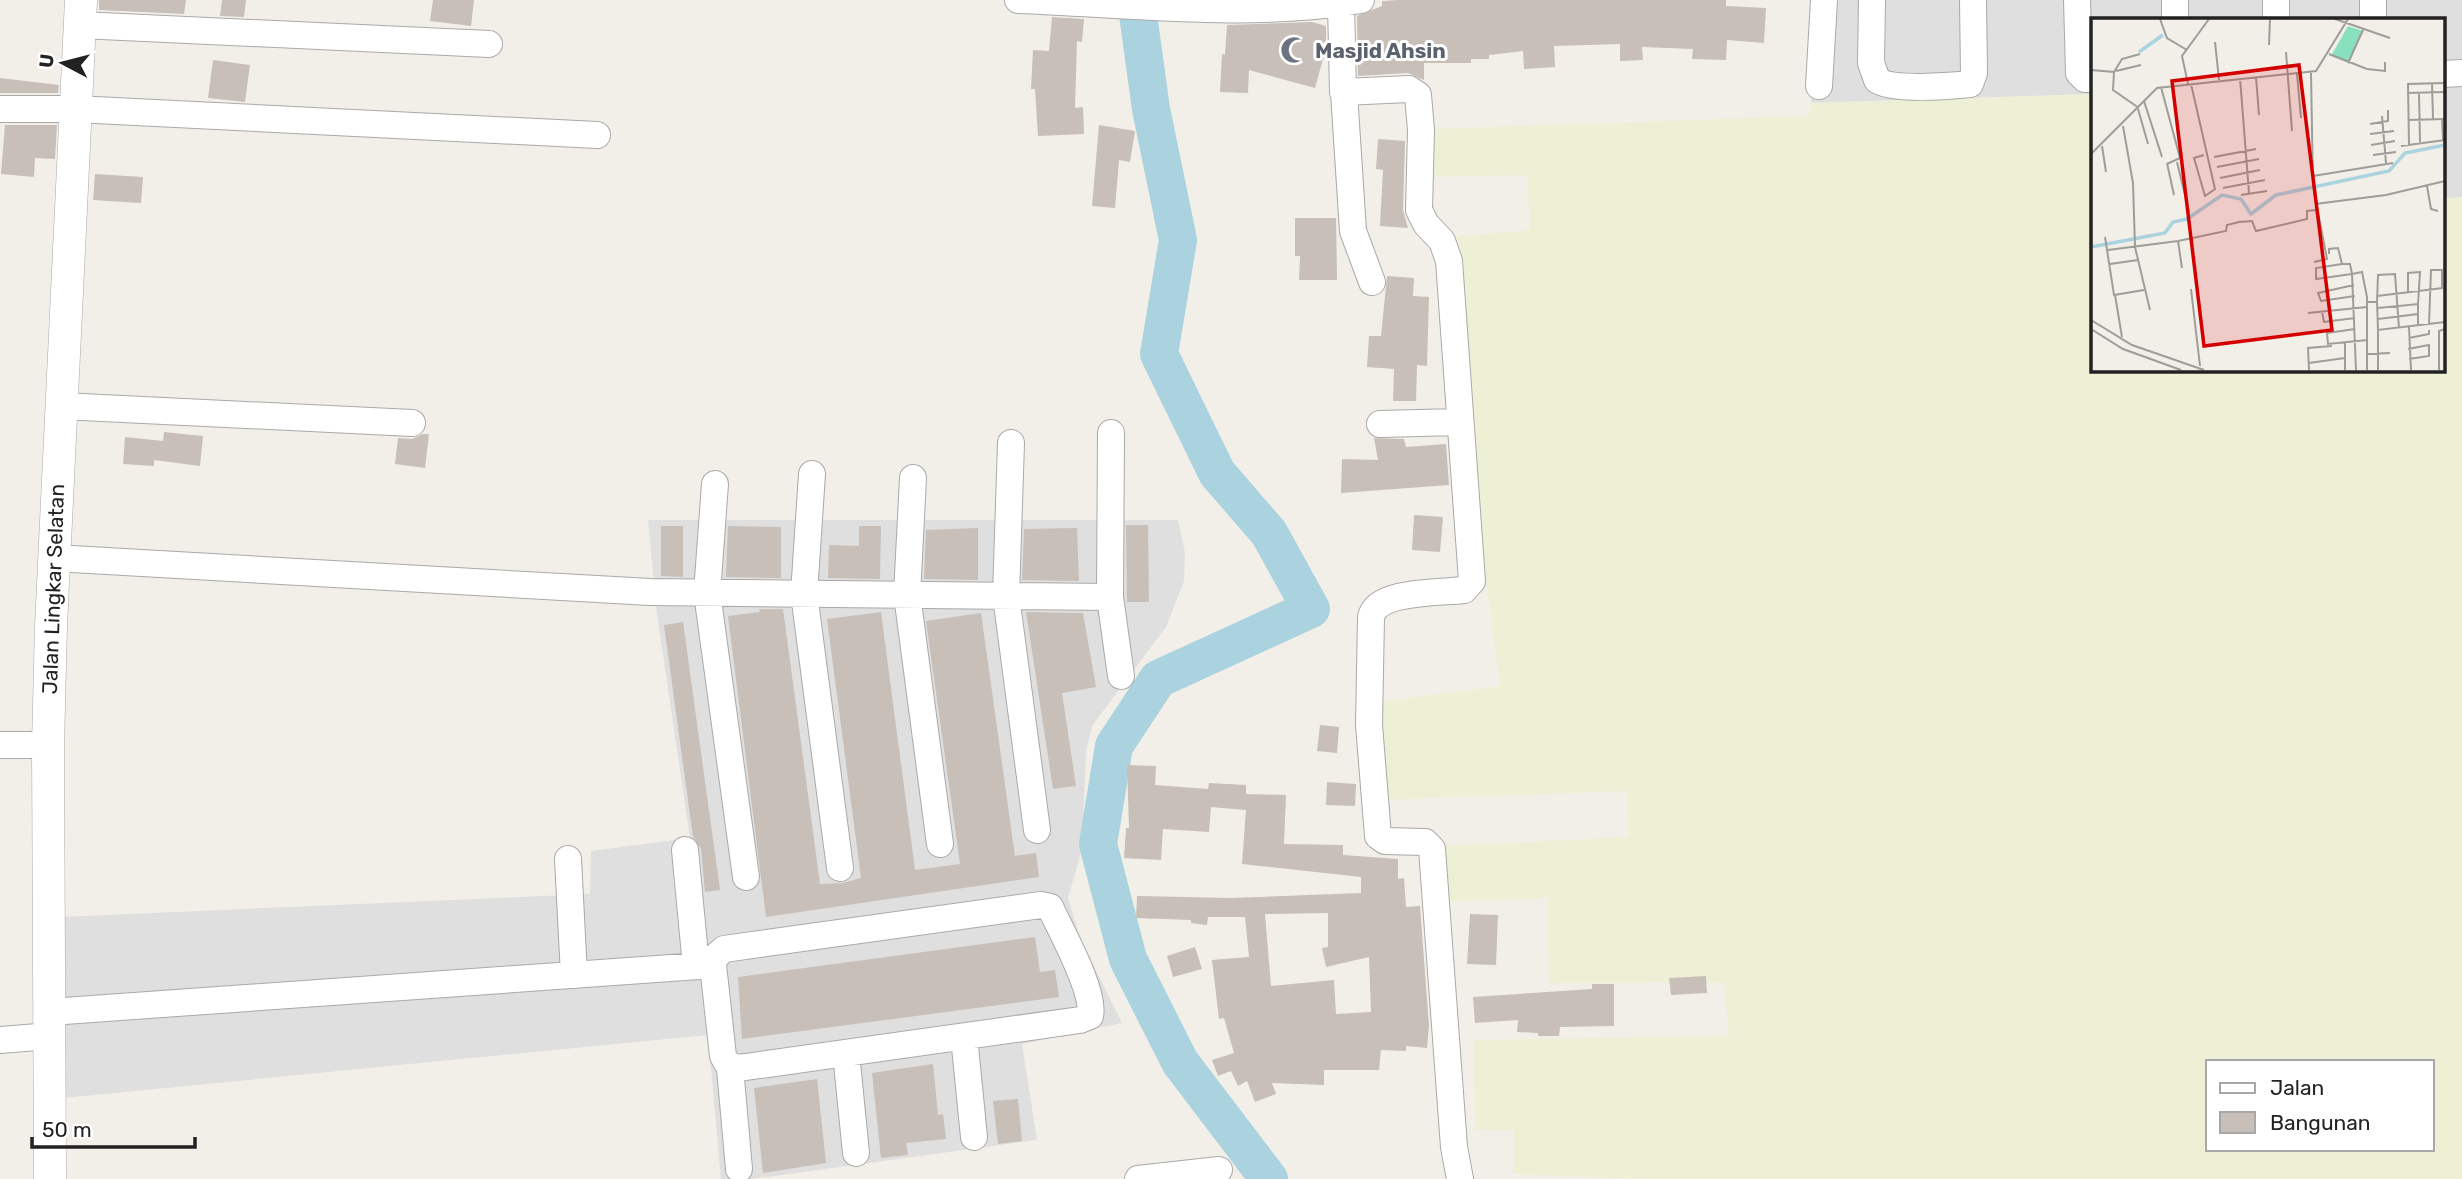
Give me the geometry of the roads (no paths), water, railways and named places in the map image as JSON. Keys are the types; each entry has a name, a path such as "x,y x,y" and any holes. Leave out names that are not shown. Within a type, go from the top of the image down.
{"street":[{"path":"1018,0 1121,7 1351,2 1344,93 1353,231 1372,282"},
{"path":"1818,86 1824,0"},
{"path":"1872,0 1871,63 1877,80 1892,85 1955,86 1970,84 1974,74 1973,0"},
{"path":"2077,0 2079,73 2085,79 2091,79"},
{"path":"2175,0 2175,18"},
{"path":"2276,0 2276,18"},
{"path":"2373,0 2373,18"},
{"path":"81,13 489,44"},
{"name":"Jalan Lingkar Selatan","path":"50,1179 48,745 54,558 81,13"},
{"path":"2444,74 2462,73"},
{"path":"1344,93 1409,89 1418,95 1421,163 1418,205 1423,220 1438,235 1448,254 1458,422 1472,581 1464,590 1384,599 1374,608 1371,617 1369,725 1378,836 1385,841 1426,842 1432,849 1454,1147 1461,1179"},
{"path":"0,109 75,109 597,135"},
{"path":"61,406 412,423"},
{"path":"1380,424 1458,422"},
{"path":"1111,433 1110,597 1121,676"},
{"path":"1011,443 1006,596 1037,830"},
{"path":"812,474 804,594 840,867"},
{"path":"913,478 907,595 940,844"},
{"path":"715,484 707,593 746,877"},
{"path":"54,558 707,593 1110,597"},
{"path":"0,745 48,745"},
{"path":"685,850 704,966 723,1056 730,1068 739,1169"},
{"path":"568,859 574,975"},
{"path":"0,1040 50,1024 574,975 704,966 724,949 1041,905 1050,907 1093,1006 1090,1016 1080,1020 730,1068"},
{"path":"964,1037 974,1137"},
{"path":"846,1053 856,1153"},
{"path":"1138,1179 1180,1177 1219,1170"}],"waterway":[{"path":"1136,0 1151,109 1178,240 1159,354 1217,473 1269,533 1311,609 1158,679 1114,746 1098,844 1128,959 1180,1062 1269,1179"}],"place":[{"name":"Masjid Ahsin","path":"1294,50"}]}
